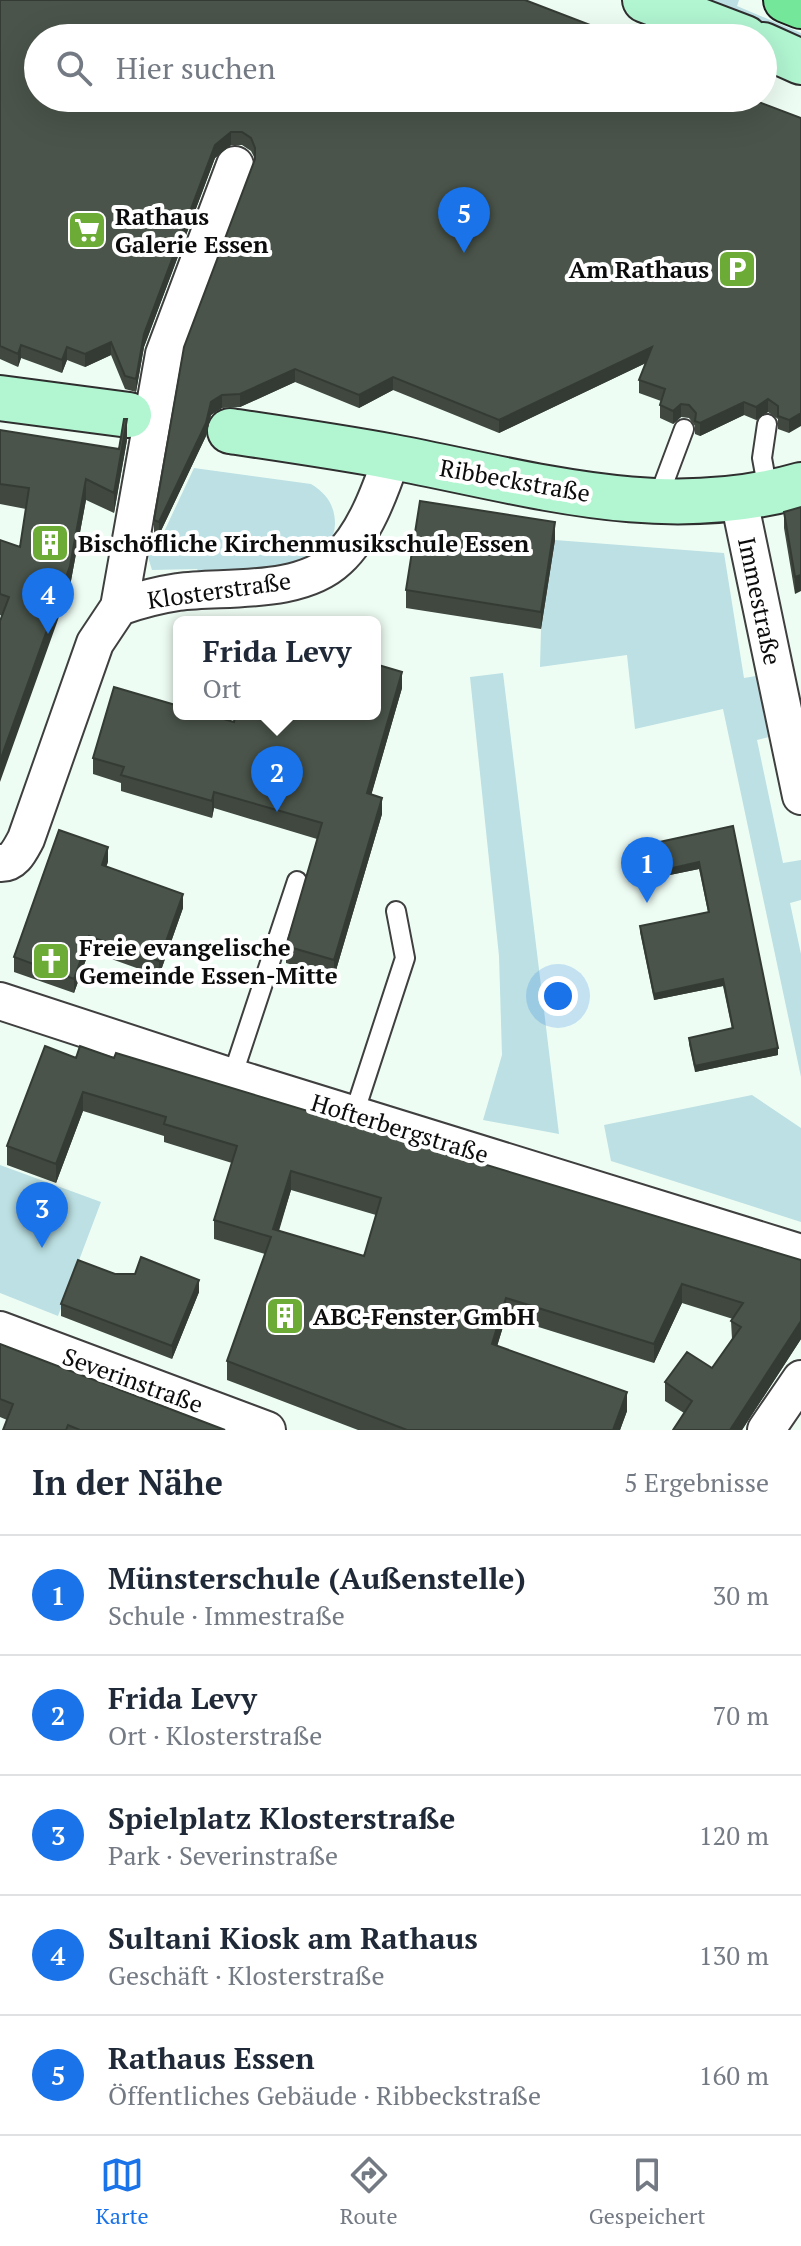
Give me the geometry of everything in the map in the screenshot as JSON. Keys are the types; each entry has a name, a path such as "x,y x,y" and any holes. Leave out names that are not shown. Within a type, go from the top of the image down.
{"main road":[{"path":"786,0 801,6"}],"street":[{"path":"645,0 708,24"},
{"path":"777,51 801,62"},
{"name":"Klosterstraße","path":"11,855 95,643 119,607 164,354 235,165"},
{"path":"0,398 129,415"},
{"name":"Ribbeckstraße","path":"230,431 392,457 556,491 657,502 770,493"},
{"name":"Klosterstraße","path":"119,607 179,592 313,576 338,559 349,547 370,510 392,457"},
{"name":"Immestraße","path":"770,493 801,796"},
{"name":"Hofterbergstraße","path":"0,1001 232,1077 801,1253"},
{"name":"Severinstraße","path":"0,1330 267,1430"},
{"path":"766,1430 801,1379"}],"lane":[{"path":"154,458 174,407"},
{"path":"767,424 762,458 770,493"},
{"path":"657,502 684,429"},
{"path":"232,1077 297,881"},
{"path":"354,1114 405,958 396,911"}],"shaded area":[{"path":"692,0 739,0 737,6 801,33 801,43 777,34 777,24 753,24"},
{"path":"194,468 311,484 321,491 331,505 335,524 330,540 318,552 280,567 200,574 197,569 152,570 147,554 162,536"},
{"path":"555,540 724,553 744,678 756,676 768,683 778,725 769,737 757,740 783,863 801,860 801,900 790,903 801,954 801,1077 723,709 635,729 627,655 540,667 541,629"},
{"path":"503,673 559,1134 483,1120 502,1055 499,956 470,677"},
{"path":"752,1095 801,1128 801,1222 611,1161 604,1125"},
{"path":"0,1165 101,1202 58,1316 0,1293"}],"building":[{"path":"0,0 525,0 588,24 24,24 24,112 777,112 777,109 801,118 801,413 789,420 778,416 778,406 768,399 756,407 744,402 700,423 695,421 696,413 689,405 681,404 673,411 660,405 665,389 639,380 652,347 499,420 393,377 359,395 295,369 240,394 222,395 211,402 206,423 159,522 154,520 184,347 255,159 251,138 242,132 231,132 215,145 144,334 136,379 125,376 111,342 85,354 67,347 62,360 21,345 18,354 0,346"},
{"path":"124,419 127,419 114,493 86,479 70,566 0,761 0,621 9,597 0,594 0,540 20,547 29,488 0,484 0,430 119,449"},
{"path":"420,501 555,522 541,612 406,590"},
{"path":"801,507 801,575 795,577 784,512"},
{"path":"381,666 402,672 367,793 382,798 334,960 286,946 322,823 214,792 212,801 121,775 124,767 93,758 114,687 173,704 173,720 381,720"},
{"path":"733,826 778,1048 695,1066 689,1038 733,1028 723,979 654,994 640,926 709,912 699,862 655,872 650,844"},
{"path":"59,830 108,847 102,865 183,894 159,961 89,936 74,979 14,957"},
{"path":"45,1046 76,1058 80,1046 114,1058 116,1053 801,1260 801,1321 730,1430 673,1430 692,1401 665,1382 687,1352 712,1368 741,1327 731,1321 743,1303 682,1284 654,1344 506,1298 492,1344 627,1392 613,1430 407,1430 227,1361 271,1237 214,1220 237,1146 164,1124 166,1117 83,1092 56,1164 7,1146","holes":["291,1171 381,1198 364,1256 273,1229"]},
{"path":"141,1257 199,1280 172,1346 61,1304 78,1260 115,1274 135,1274"},
{"path":"0,1344 225,1430 80,1430 68,1425 66,1430 3,1430 13,1404 0,1399"}],"place":[{"name":"Rathaus Galerie Essen","path":"87,230"},
{"name":"Rathaus Essen","path":"464,253"},
{"name":"Am Rathaus","path":"737,269"},
{"name":"Bischöfliche Kirchenmusikschule Essen","path":"50,543"},
{"name":"Sultani Kiosk am Rathaus","path":"48,634"},
{"name":"Frida Levy","path":"277,812"},
{"name":"Münsterschule (Außenstelle)","path":"647,903"},
{"name":"Freie evangelische Gemeinde Essen-Mitte","path":"51,961"},
{"name":"Spielplatz Klosterstraße","path":"42,1248"},
{"name":"ABC-Fenster GmbH","path":"285,1316"}]}
